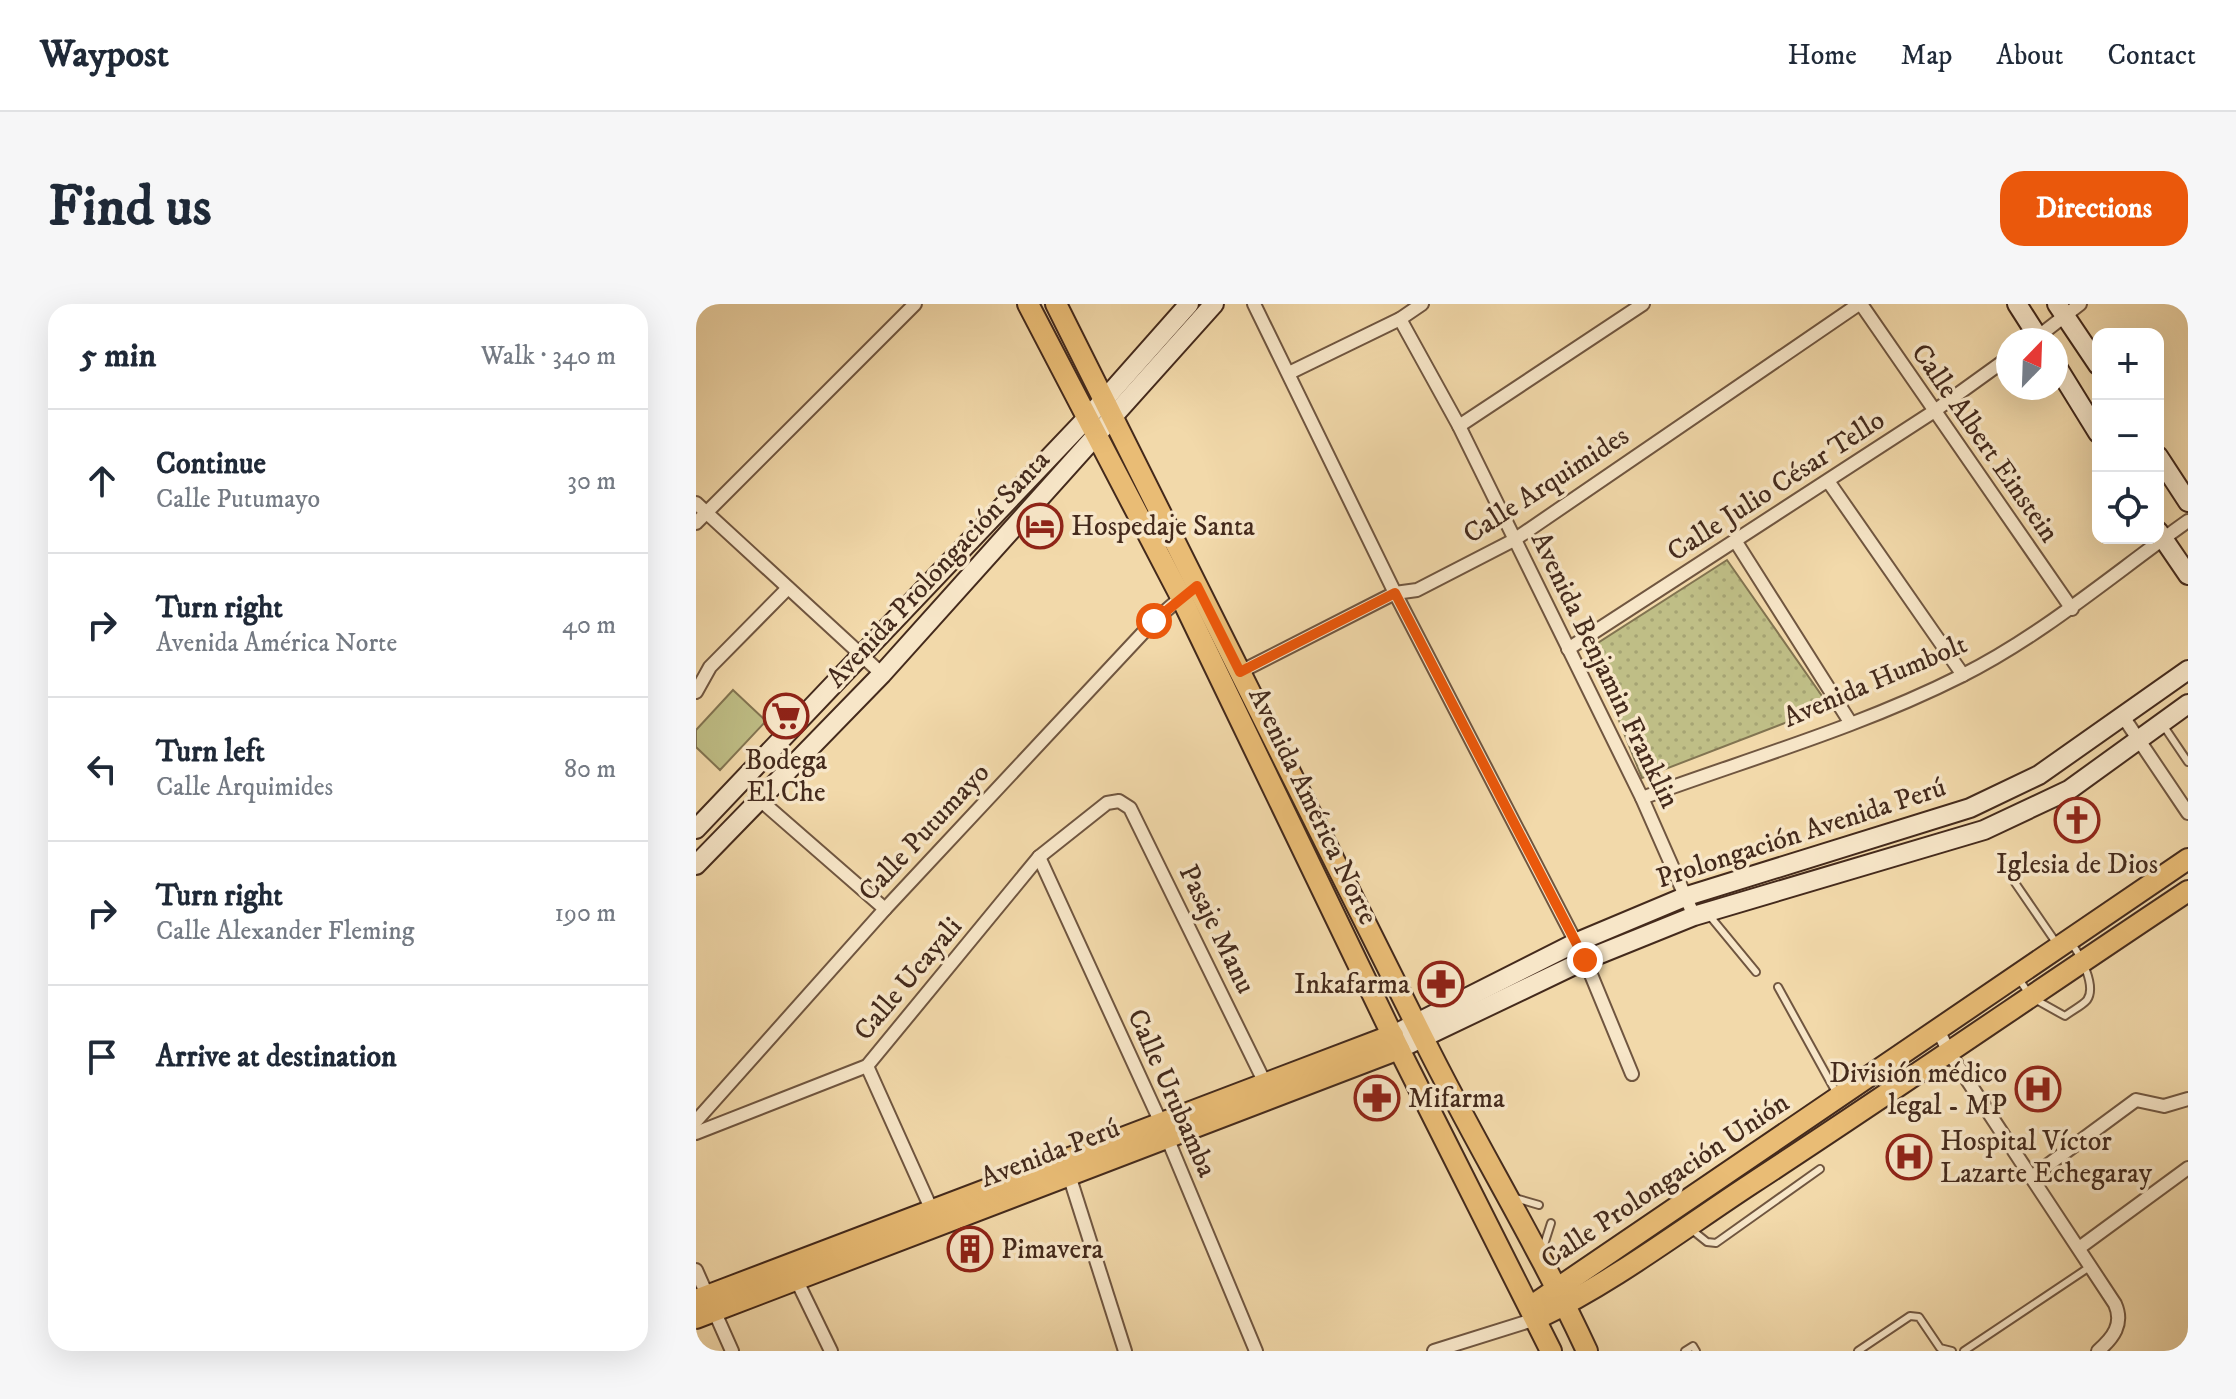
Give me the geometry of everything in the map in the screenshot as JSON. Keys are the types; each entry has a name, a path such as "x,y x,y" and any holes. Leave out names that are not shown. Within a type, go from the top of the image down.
{"main road":[{"name":"Avenida América Norte","path":"1028,304 1097,438 1240,672 1420,1033 1504,1195 1541,1255 1587,1351"},
{"name":"Avenida América Norte","path":"1056,304 1109,409 1396,1042 1551,1351"},
{"name":"Calle Prolongación Unión","path":"1561,1296 1839,1098 2064,943 2187,863"},
{"name":"Calle Prolongación Unión","path":"1533,1313 1688,1226 1950,1054 2188,891"},
{"name":"Avenida Perú","path":"703,1306 796,1279 935,1218 1069,1175 1265,1083 1396,1042"},
{"name":"Avenida Perú","path":"703,1306 1396,1042"}],"street":[{"path":"696,523 915,304"},
{"name":"Avenida Prolongación Santa","path":"696,865 882,674 1097,438 1109,409 1189,304"},
{"name":"Avenida Prolongación Santa","path":"696,829 1087,418 1109,409 1214,304"},
{"path":"1254,304 1395,593 1585,960 1632,1074"},
{"path":"1289,373 1400,319 1422,304"},
{"path":"1459,426 1643,304"},
{"name":"Calle Albert Einstein","path":"1860,304 2072,609"},
{"name":"Calle Arquimides","path":"1240,672 1395,593 1417,590 1514,540 1860,304"},
{"path":"2017,304 2031,328"},
{"path":"2048,328 2067,308 2092,354"},
{"name":"Avenida Benjamin Franklin","path":"1400,319 1459,426 1687,896 1700,914"},
{"name":"Calle Julio César Tello","path":"1568,649 1736,542 1996,367"},
{"path":"2068,384 2092,423"},
{"path":"2164,465 2188,502"},
{"path":"1828,481 1963,675"},
{"path":"696,503 882,674"},
{"name":"Avenida Humbolt","path":"2164,533 2188,521"},
{"path":"2164,541 2188,575"},
{"path":"1736,542 1850,722"},
{"name":"Avenida Humbolt","path":"1642,798 1850,722 1963,675 2072,609 2149,544"},
{"path":"696,692 710,667 788,588"},
{"name":"Calle Putumayo","path":"696,1121 885,909 1189,591"},
{"name":"Prolongación Avenida Perú","path":"1420,1033 1575,943 1687,896 1970,808 2039,775 2188,670"},
{"name":"Prolongación Avenida Perú","path":"1420,1033 1585,960 1700,914 1984,830 2069,790 2188,704"},
{"path":"2122,715 2184,797 2188,813"},
{"path":"760,800 885,909"},
{"name":"Calle Ucayali","path":"696,1133 867,1066 1039,857 1107,803 1119,801"},
{"name":"Pasaje Manu","path":"1119,801 1130,808 1265,1083"},
{"name":"Calle Urubamba","path":"1039,857 1165,1131 1256,1351"},
{"path":"1938,1030 1950,1054 2115,1304 2119,1323 2115,1334 2098,1351"},
{"name":"Avenida Perú","path":"1396,1042 1420,1033"},
{"path":"867,1066 935,1218"},
{"path":"2033,1176 2136,1100 2164,1106 2188,1099"},
{"path":"2079,1248 2188,1168"},
{"path":"1069,1175 1125,1351"},
{"path":"696,1270 703,1306 732,1351"},
{"path":"796,1279 831,1351"},
{"path":"1434,1351 1533,1313"}],"lane":[{"path":"2161,723 2188,762"},
{"path":"2009,874 2064,943 2084,961 2089,996 2065,1016 2031,997 2017,976"},
{"path":"1700,914 1756,972"},
{"path":"1778,987 1839,1098"},
{"path":"1688,1226 1707,1242 1716,1243 1820,1169"},
{"path":"1504,1195 1539,1205"},
{"path":"1541,1255 1551,1223"},
{"path":"1964,1351 2091,1266"},
{"path":"1858,1351 1910,1316 1919,1317 1940,1348 1952,1351"},
{"path":"1685,1351 1693,1346 1696,1351"}],"shaded area":[{"path":"1727,560 1829,706 1642,778 1590,648"},
{"path":"733,690 766,721 720,770 696,747 696,730"}],"place":[{"name":"Hospedaje Santa","path":"1040,526"},
{"name":"Bodega El Che","path":"786,716"},
{"name":"Iglesia de Dios","path":"2077,820"},
{"name":"Inkafarma","path":"1441,984"},
{"name":"División médico legal - MP","path":"2038,1089"},
{"name":"Mifarma","path":"1377,1098"},
{"name":"Hospital Víctor Lazarte Echegaray","path":"1909,1157"},
{"name":"Pimavera","path":"970,1249"}],"route":[{"path":"1154,621 1197,586 1240,672 1395,593 1585,960"}]}
